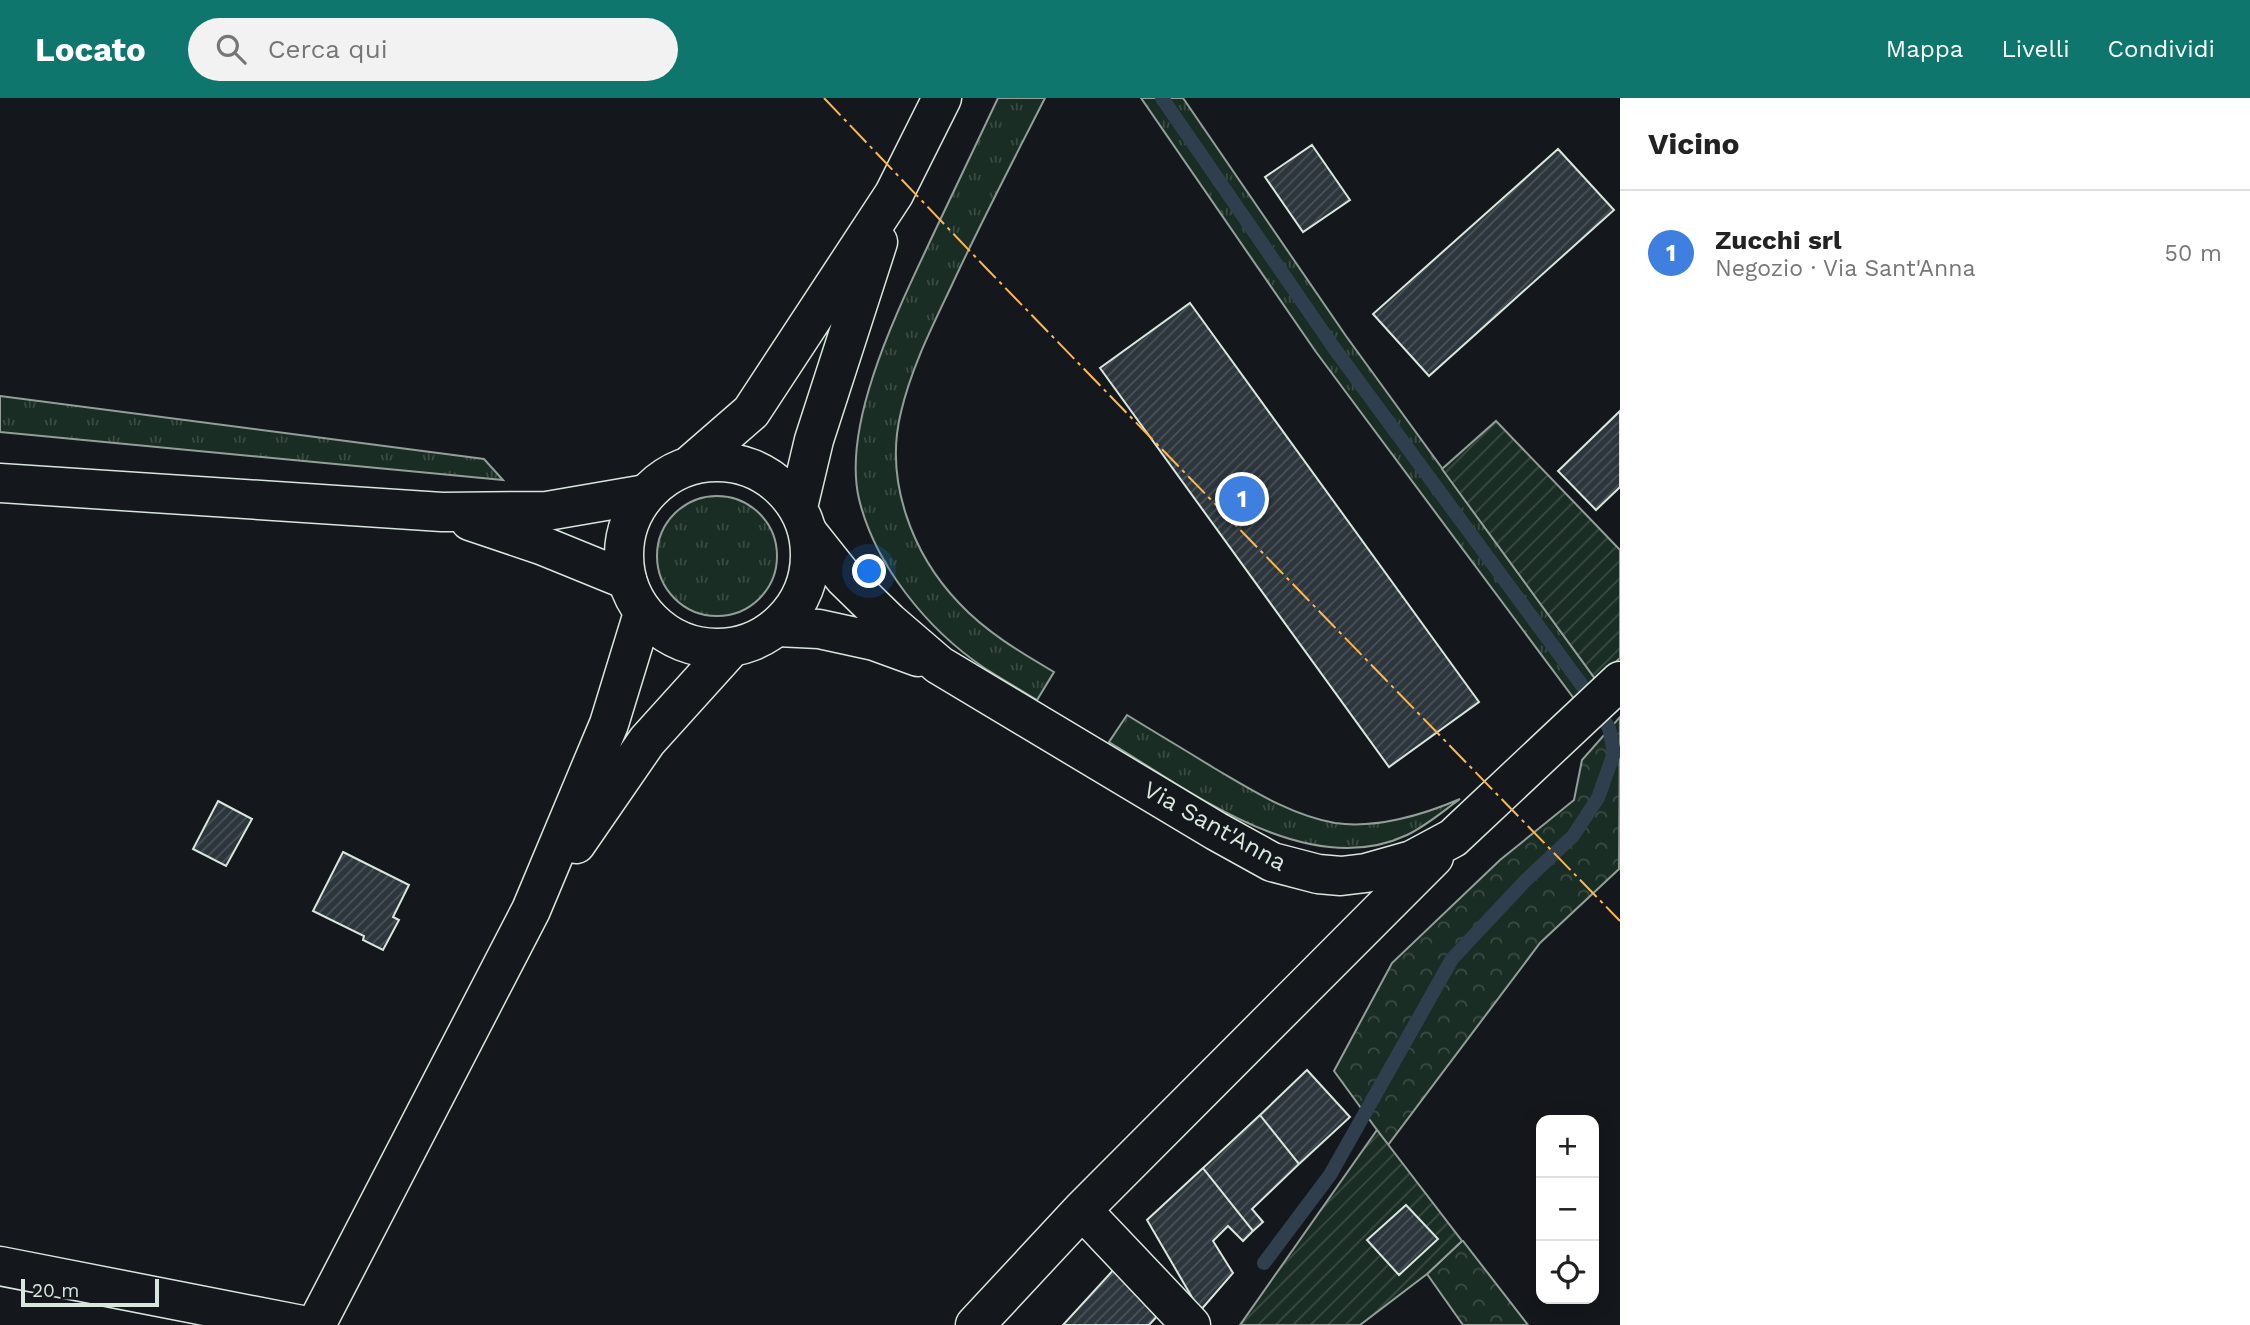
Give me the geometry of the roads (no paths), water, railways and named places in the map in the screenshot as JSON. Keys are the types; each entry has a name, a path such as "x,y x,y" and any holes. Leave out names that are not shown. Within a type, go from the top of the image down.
{"street":[{"path":"316,1325 531,909 609,724 635,597 624,550 630,520 646,494 666,477 691,465 751,412 894,194 942,98"},
{"path":"442,512 541,545 635,597 661,630 683,643 706,648 731,648 755,640 777,627 794,609 806,586 811,561 803,521 814,440 894,194"},
{"path":"691,465 722,462 751,468 778,484 803,521"},
{"path":"0,483 442,512 547,511 646,494"},
{"name":"Via Sant'Anna","path":"803,521 844,578 939,665 1272,862 1318,874 1341,876 1366,873 1412,860 1453,838 1602,697"},
{"name":"Via Sant'Anna","path":"777,627 819,629 874,641 939,665"},
{"path":"531,909 647,741 731,648"},
{"path":"975,1325 1082,1210 1453,838"},
{"path":"1082,1210 1191,1325"},
{"path":"0,1266 302,1325"}],"waterway":[{"path":"1162,98 1334,348 1581,684 1609,728 1614,753 1598,798 1573,836 1525,881 1452,959 1330,1175 1264,1263"}],"place":[{"name":"Zucchi srl","path":"1242,499"}]}
